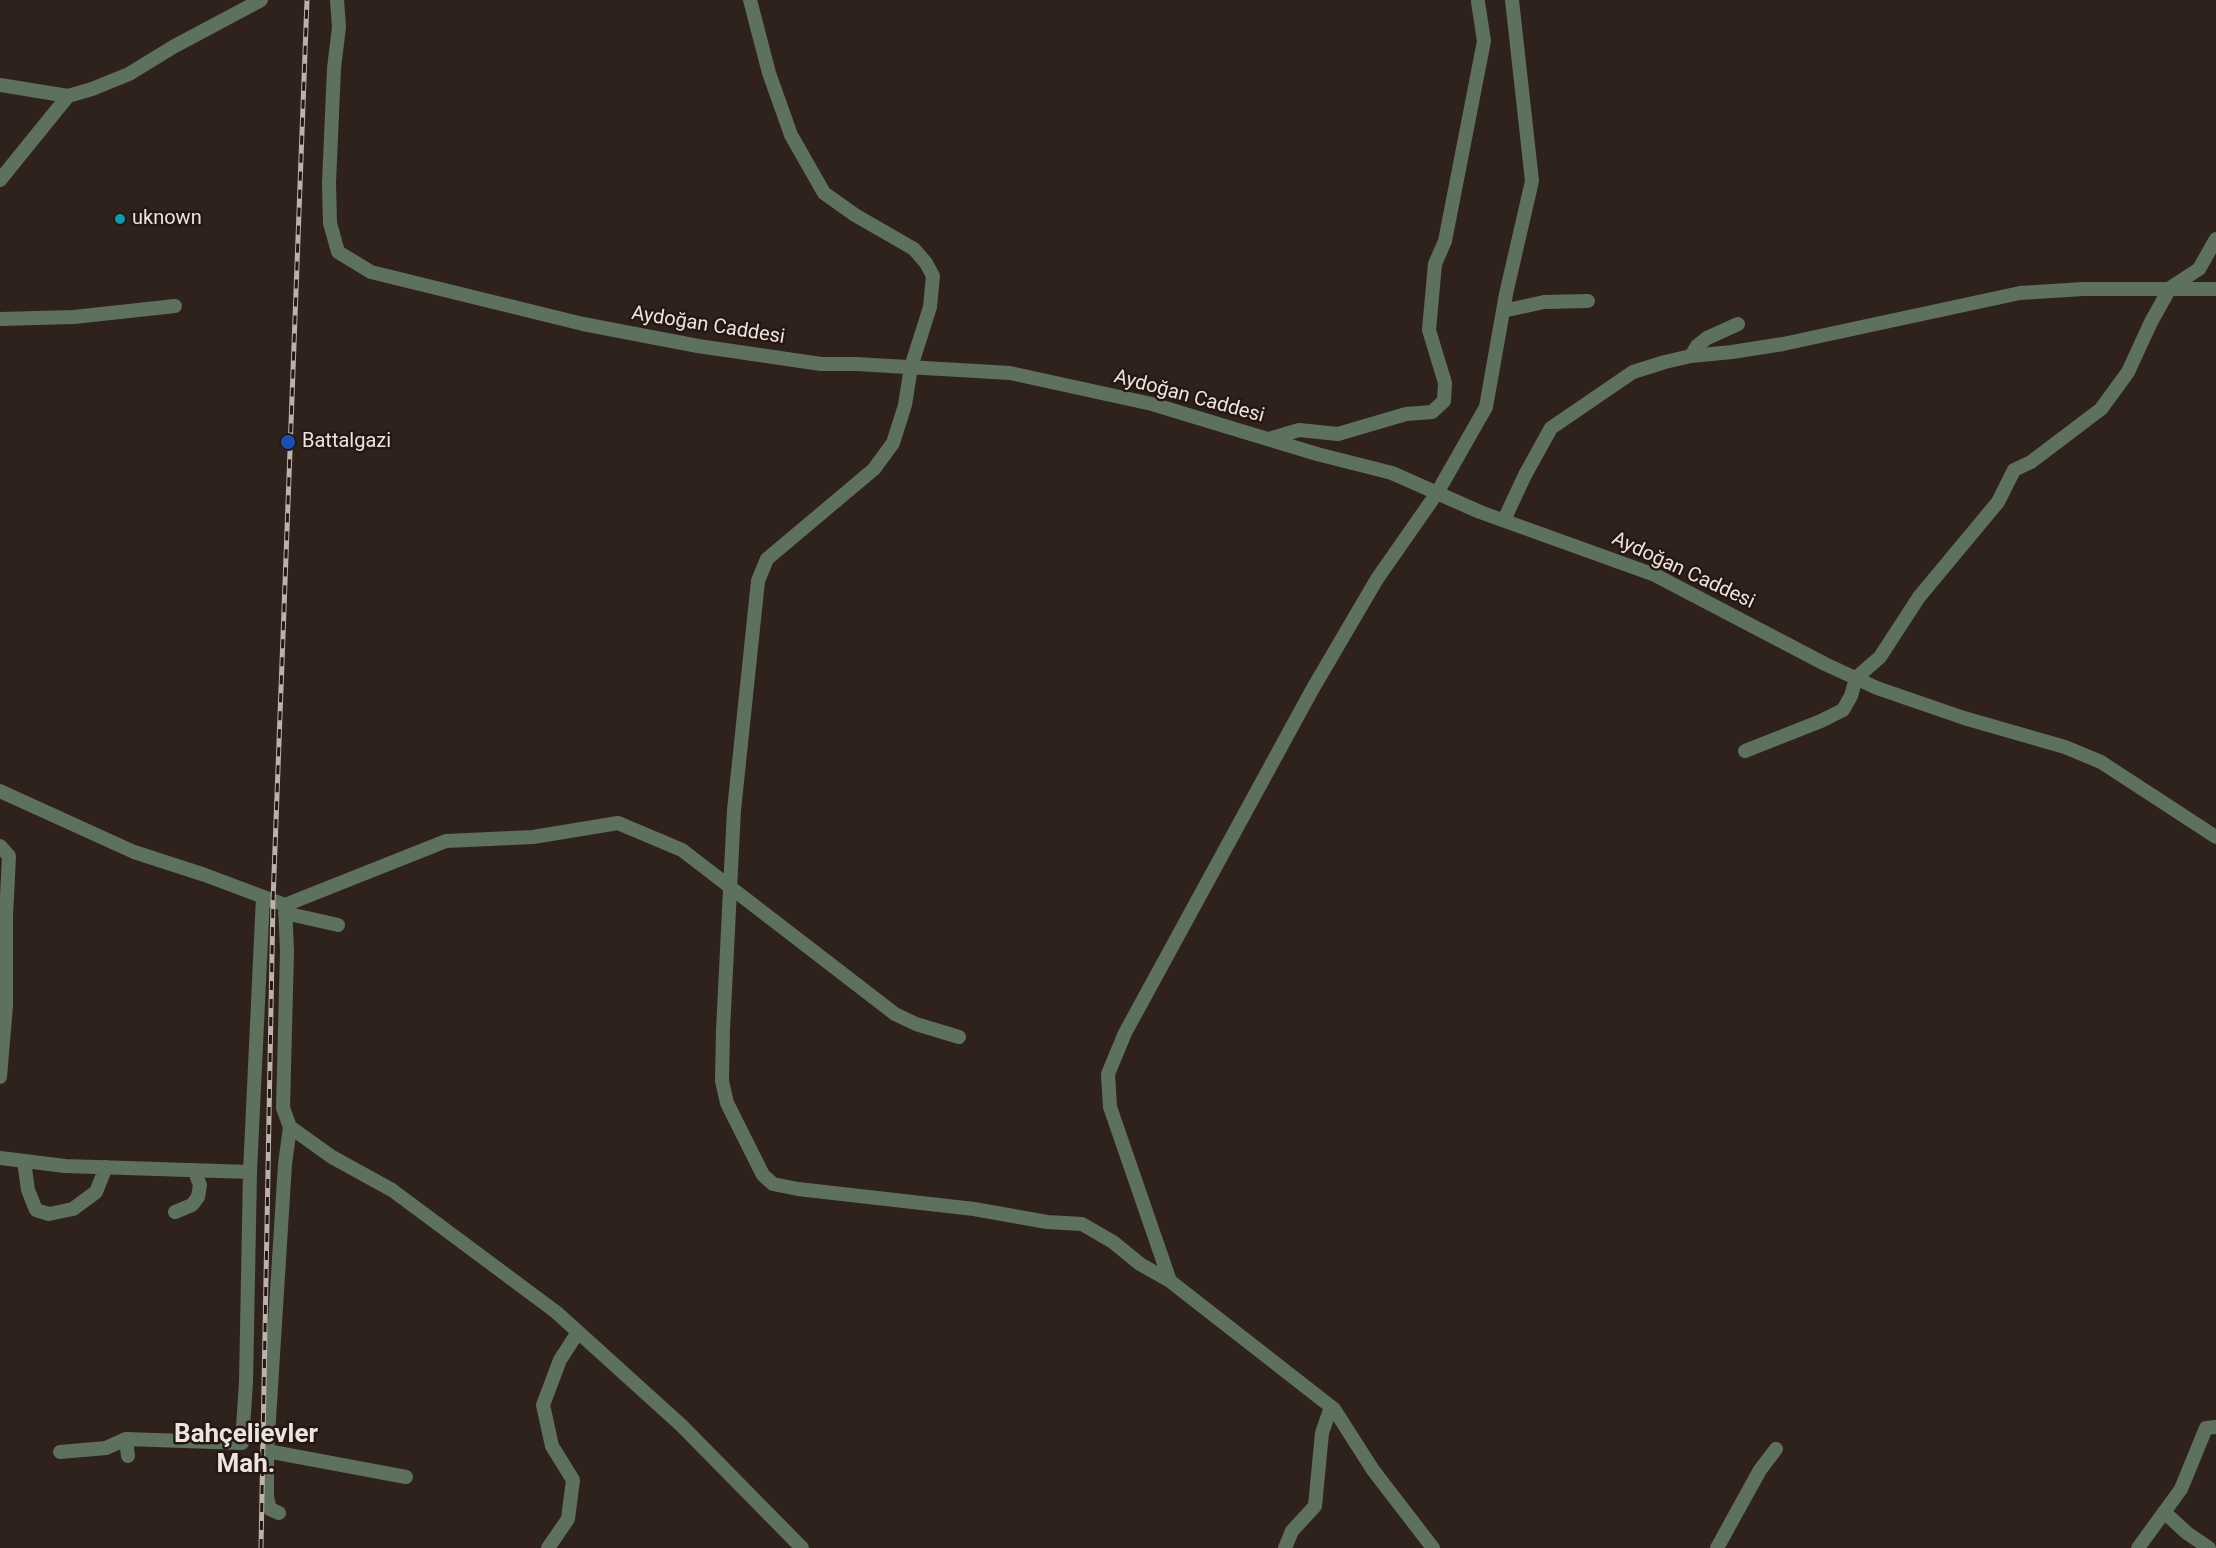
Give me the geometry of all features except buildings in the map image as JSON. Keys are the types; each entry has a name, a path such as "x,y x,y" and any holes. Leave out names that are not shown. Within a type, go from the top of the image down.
{"street":[{"path":"0,85 68,96 92,89 129,74 173,47 261,0"},
{"name":"Aydoğan Caddesi","path":"337,0 339,27 334,68 329,183 330,223 338,252 371,272 583,324 699,346 821,364 1010,373 1152,404 1392,473 1480,512 1655,575 1877,688 1964,718 2065,747 2102,762 2216,837"},
{"path":"750,0 769,73 791,135 824,193 855,215 914,249 933,276 930,307 911,367 905,405 893,444 874,469 767,559 758,580 734,810 725,956 722,1081 727,1103 763,1175 773,1184 798,1189 974,1209 1047,1222 1082,1224 1113,1242 1140,1264 1170,1281 1331,1407 1373,1470 1433,1548"},
{"path":"1170,1281 1110,1107 1108,1074 1125,1033 1312,690 1377,579 1437,493 1486,407 1503,311 1532,181 1512,0"},
{"path":"1269,439 1299,430 1338,434 1406,414 1432,412 1444,401 1445,383 1429,330 1435,264 1445,241 1484,41 1478,2"},
{"path":"0,180 68,96"},
{"path":"1745,751 1843,710 1851,696 1856,678 1880,657 1919,597 1998,502 2014,470 2031,462 2101,409 2128,372 2151,321 2170,288 2199,268 2216,239"},
{"path":"1504,520 1551,428 1633,372 1691,356 1783,344 2020,293 2083,289 2216,289"},
{"path":"1503,311 1544,302 1588,301"},
{"path":"0,319 74,318 175,306"},
{"path":"1691,356 1697,346 1707,338 1738,324"},
{"path":"0,791 134,852 205,875 263,897 285,909 338,925"},
{"path":"285,909 446,841 533,837 618,824 682,850 895,1014 916,1024 959,1037"},
{"path":"0,846 9,856 6,1006 0,1077"},
{"path":"60,1452 106,1448 126,1439 242,1443 246,1382 250,1172 263,897"},
{"path":"279,1513 270,1509 267,1497 267,1451 285,1164 290,1127 283,1107 287,951 285,909"},
{"path":"290,1127 332,1157 392,1190 556,1312 681,1425 802,1548"},
{"path":"0,1158 106,1167 250,1172"},
{"path":"24,1161 28,1190 36,1210 49,1214 73,1209 96,1192 106,1167"},
{"path":"175,1212 192,1204 198,1197 200,1185 194,1170"},
{"path":"548,1548 568,1519 573,1480 552,1446 543,1405 560,1360 578,1332"},
{"path":"1285,1548 1292,1531 1315,1506 1322,1433 1331,1407"},
{"path":"2138,1548 2181,1489 2206,1428 2216,1427"},
{"path":"126,1439 128,1456"},
{"path":"1717,1548 1760,1470 1776,1449"},
{"path":"267,1451 406,1477"},
{"path":"2164,1512 2187,1533 2209,1548"}],"railway":[{"path":"261,1548 273,901 307,0"}],"place":[{"name":"uknown","path":"120,219"},
{"name":"Battalgazi","path":"288,442"}],"district":[{"name":"Bahçelievler Mah.","path":"246,1450"}]}
